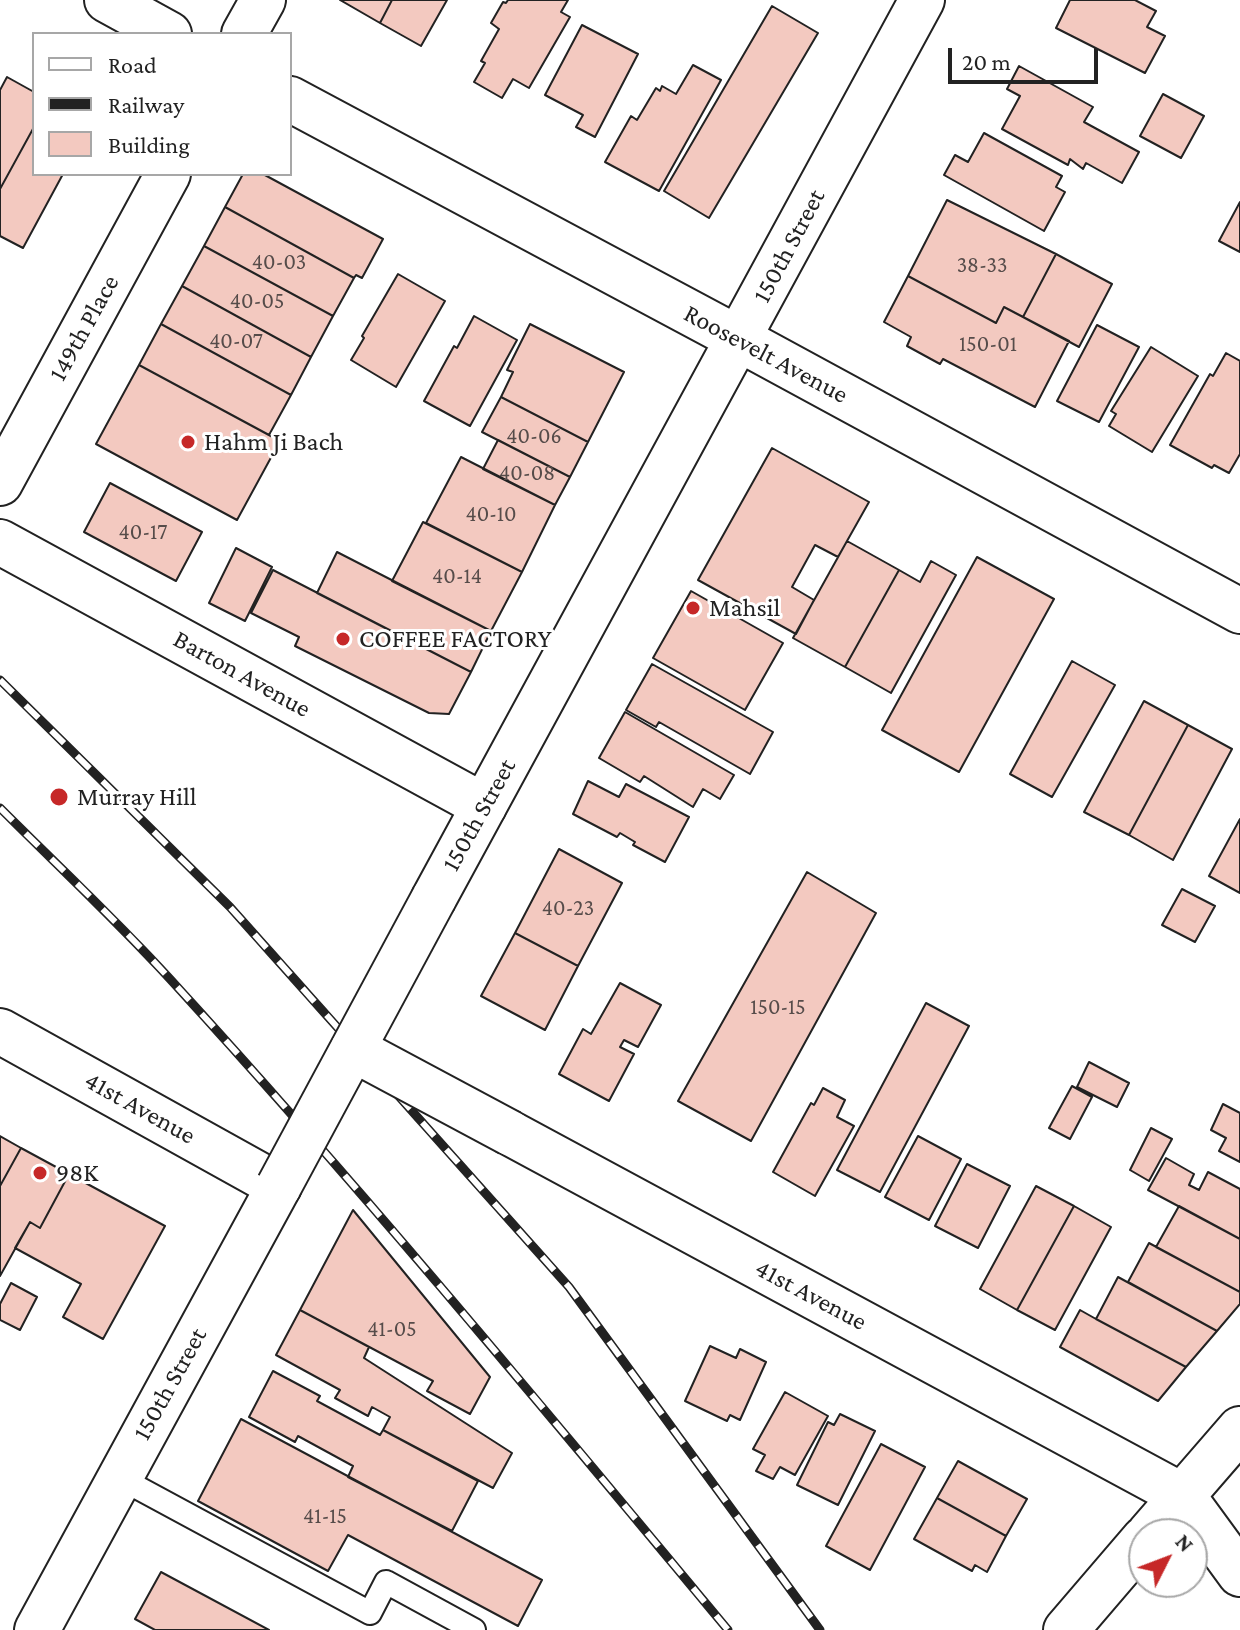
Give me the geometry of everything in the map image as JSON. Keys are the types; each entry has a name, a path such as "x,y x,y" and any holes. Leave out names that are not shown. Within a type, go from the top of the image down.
{"street":[{"path":"107,0 165,32"},
{"path":"245,32 263,0"},
{"name":"150th Street","path":"37,1630 922,0"},
{"name":"Roosevelt Avenue","path":"292,100 1240,611"},
{"name":"149th Place","path":"0,483 167,176"},
{"name":"Barton Avenue","path":"0,542 484,806"},
{"name":"41st Avenue","path":"0,1031 279,1186"},
{"name":"41st Avenue","path":"353,1049 1183,1496 1240,1574"},
{"path":"1163,1518 1240,1429"},
{"path":"1066,1630 1128,1558"}],"lane":[{"path":"118,1477 370,1613 386,1582 474,1630"}],"building":[{"path":"340,0 392,0 380,23"},
{"path":"392,0 447,0 421,46 380,23"},
{"path":"568,0 561,12 570,17 529,88 513,79 502,98 474,82 485,63 481,61 499,29 491,23 503,2"},
{"path":"1070,0 1135,0 1156,11 1147,27 1165,36 1145,73 1056,28"},
{"path":"772,6 818,33 709,218 664,191"},
{"path":"582,25 638,54 595,137 576,127 583,115 545,95"},
{"path":"693,65 721,80 659,191 605,162 631,116 637,120 656,88 660,91 662,86 676,94"},
{"path":"1019,66 1093,107 1084,122 1139,152 1122,183 1086,163 1083,169 1070,159 1068,165 1002,129 1020,96 1007,89"},
{"path":"7,77 32,91 32,131 0,189 0,90"},
{"path":"1163,94 1204,116 1181,158 1140,136"},
{"path":"32,131 32,176 62,176 23,248 0,236 0,189"},
{"path":"984,133 1062,176 1056,187 1065,192 1044,231 944,175 955,155 968,162"},
{"path":"242,176 267,176 383,239 362,278 356,275 354,278 225,207"},
{"path":"947,200 1056,254 1023,317 1004,307 996,323 908,276"},
{"path":"1240,202 1240,252 1219,241"},
{"path":"225,207 354,278 333,316 204,246"},
{"path":"204,246 333,316 311,357 182,286"},
{"path":"1056,254 1112,284 1079,347 1023,317"},
{"path":"398,274 445,301 396,387 351,360"},
{"path":"908,276 996,323 1004,307 1069,341 1035,407 943,359 940,364 907,346 911,337 884,322"},
{"path":"182,286 311,357 291,395 161,324"},
{"path":"474,316 517,340 470,426 424,401"},
{"path":"161,324 291,395 269,435 139,365"},
{"path":"530,324 624,372 588,442 501,397 513,372 507,370"},
{"path":"1097,325 1139,347 1099,422 1057,401"},
{"path":"1151,347 1198,376 1152,452 1109,426 1116,414 1111,411"},
{"path":"1226,353 1240,361 1240,454 1229,473 1214,465 1212,468 1170,445 1210,374 1213,376"},
{"name":"Hahm Ji Bach","path":"139,365 280,441 237,520 96,444"},
{"path":"501,397 588,442 570,477 482,432"},
{"path":"498,440 570,477 555,505 483,469"},
{"path":"772,448 869,502 838,557 815,545 792,587 814,600 796,634 698,580"},
{"path":"461,457 555,505 522,572 426,523"},
{"path":"110,483 202,532 176,581 84,532"},
{"path":"423,522 522,572 491,631 392,581"},
{"path":"847,541 899,570 845,667 793,638"},
{"path":"236,548 272,567 245,621 209,603"},
{"path":"337,552 491,631 471,672 317,593"},
{"path":"977,557 1054,599 959,772 882,730"},
{"path":"931,561 956,575 891,693 845,667 899,570 920,582"},
{"path":"273,570 471,672 449,714 429,713 295,646 299,637 251,613"},
{"path":"691,591 783,643 745,710 653,658"},
{"path":"1072,661 1115,685 1052,797 1010,774"},
{"path":"652,664 773,732 750,774 659,722 656,727 626,710"},
{"path":"1144,701 1188,725 1129,835 1084,812"},
{"path":"625,712 734,775 720,799 703,789 693,807 644,776 640,782 599,758"},
{"path":"1188,725 1232,749 1173,860 1129,835"},
{"path":"588,781 619,797 626,784 689,817 665,862 633,845 635,842 620,833 617,837 573,814"},
{"path":"1240,819 1240,893 1209,876"},
{"path":"559,849 622,883 578,966 515,933"},
{"path":"807,872 876,913 751,1141 678,1101"},
{"path":"1182,889 1215,906 1195,942 1162,925"},
{"path":"515,933 578,966 545,1030 481,996"},
{"path":"620,983 661,1005 638,1047 624,1040 620,1047 634,1054 609,1101 559,1074 583,1029 591,1034"},
{"path":"926,1003 969,1026 880,1192 837,1170"},
{"path":"1089,1062 1129,1083 1117,1107 1077,1087"},
{"path":"1072,1086 1092,1097 1070,1139 1049,1128"},
{"path":"823,1088 845,1100 837,1117 854,1126 815,1196 773,1172 811,1103 814,1105"},
{"path":"1223,1104 1240,1113 1240,1162 1219,1151 1226,1138 1211,1130"},
{"path":"1151,1128 1172,1139 1149,1181 1130,1170"},
{"path":"0,1136 21,1148 0,1186"},
{"path":"918,1136 961,1159 929,1220 885,1197"},
{"path":"21,1148 69,1174 40,1228 30,1222 0,1276 0,1186"},
{"path":"1166,1158 1194,1174 1189,1185 1199,1190 1208,1172 1240,1189 1240,1239 1148,1190"},
{"path":"967,1164 1010,1186 978,1248 935,1226"},
{"path":"69,1174 165,1226 103,1339 63,1317 81,1284 15,1248 30,1222 40,1228"},
{"path":"1036,1186 1074,1206 1017,1310 980,1289"},
{"path":"1074,1206 1111,1227 1055,1330 1017,1310"},
{"path":"1179,1206 1240,1239 1240,1292 1156,1247"},
{"path":"353,1210 490,1377 470,1414 427,1391 433,1381 300,1310"},
{"path":"1149,1243 1240,1292 1240,1304 1217,1331 1128,1282"},
{"path":"1118,1277 1217,1331 1186,1367 1096,1319"},
{"path":"11,1283 37,1297 20,1330 0,1320 0,1304"},
{"path":"300,1310 369,1347 364,1358 512,1453 493,1488 383,1430 390,1417 372,1407 368,1416 335,1398 340,1390 276,1355"},
{"path":"1080,1310 1186,1367 1158,1401 1060,1347"},
{"path":"710,1346 736,1358 740,1349 766,1362 740,1420 730,1415 727,1421 685,1401"},
{"path":"273,1371 320,1396 317,1401 380,1435 383,1430 478,1481 452,1531 348,1477 353,1466 298,1436 295,1442 249,1417"},
{"path":"785,1392 828,1416 795,1475 780,1467 773,1479 756,1471 765,1455 753,1449"},
{"path":"840,1414 875,1431 838,1505 797,1485 828,1422 834,1425"},
{"path":"241,1419 542,1580 518,1626 348,1535 328,1571 198,1501"},
{"path":"881,1444 925,1467 870,1570 826,1546"},
{"path":"958,1461 1027,1499 1006,1536 937,1498"},
{"path":"937,1498 1006,1536 987,1572 975,1565 972,1571 914,1539"},
{"path":"161,1572 269,1630 155,1630 135,1619"}],"railway":[{"path":"0,680 230,907 569,1287 820,1630"},
{"path":"0,808 129,935 313,1139 728,1630"}],"place":[{"name":"Hahm Ji Bach","path":"188,442"},
{"name":"Mahsil","path":"693,608"},
{"name":"COFFEE FACTORY","path":"343,639"},
{"name":"Murray Hill","path":"59,797"},
{"name":"98K","path":"40,1173"}]}
